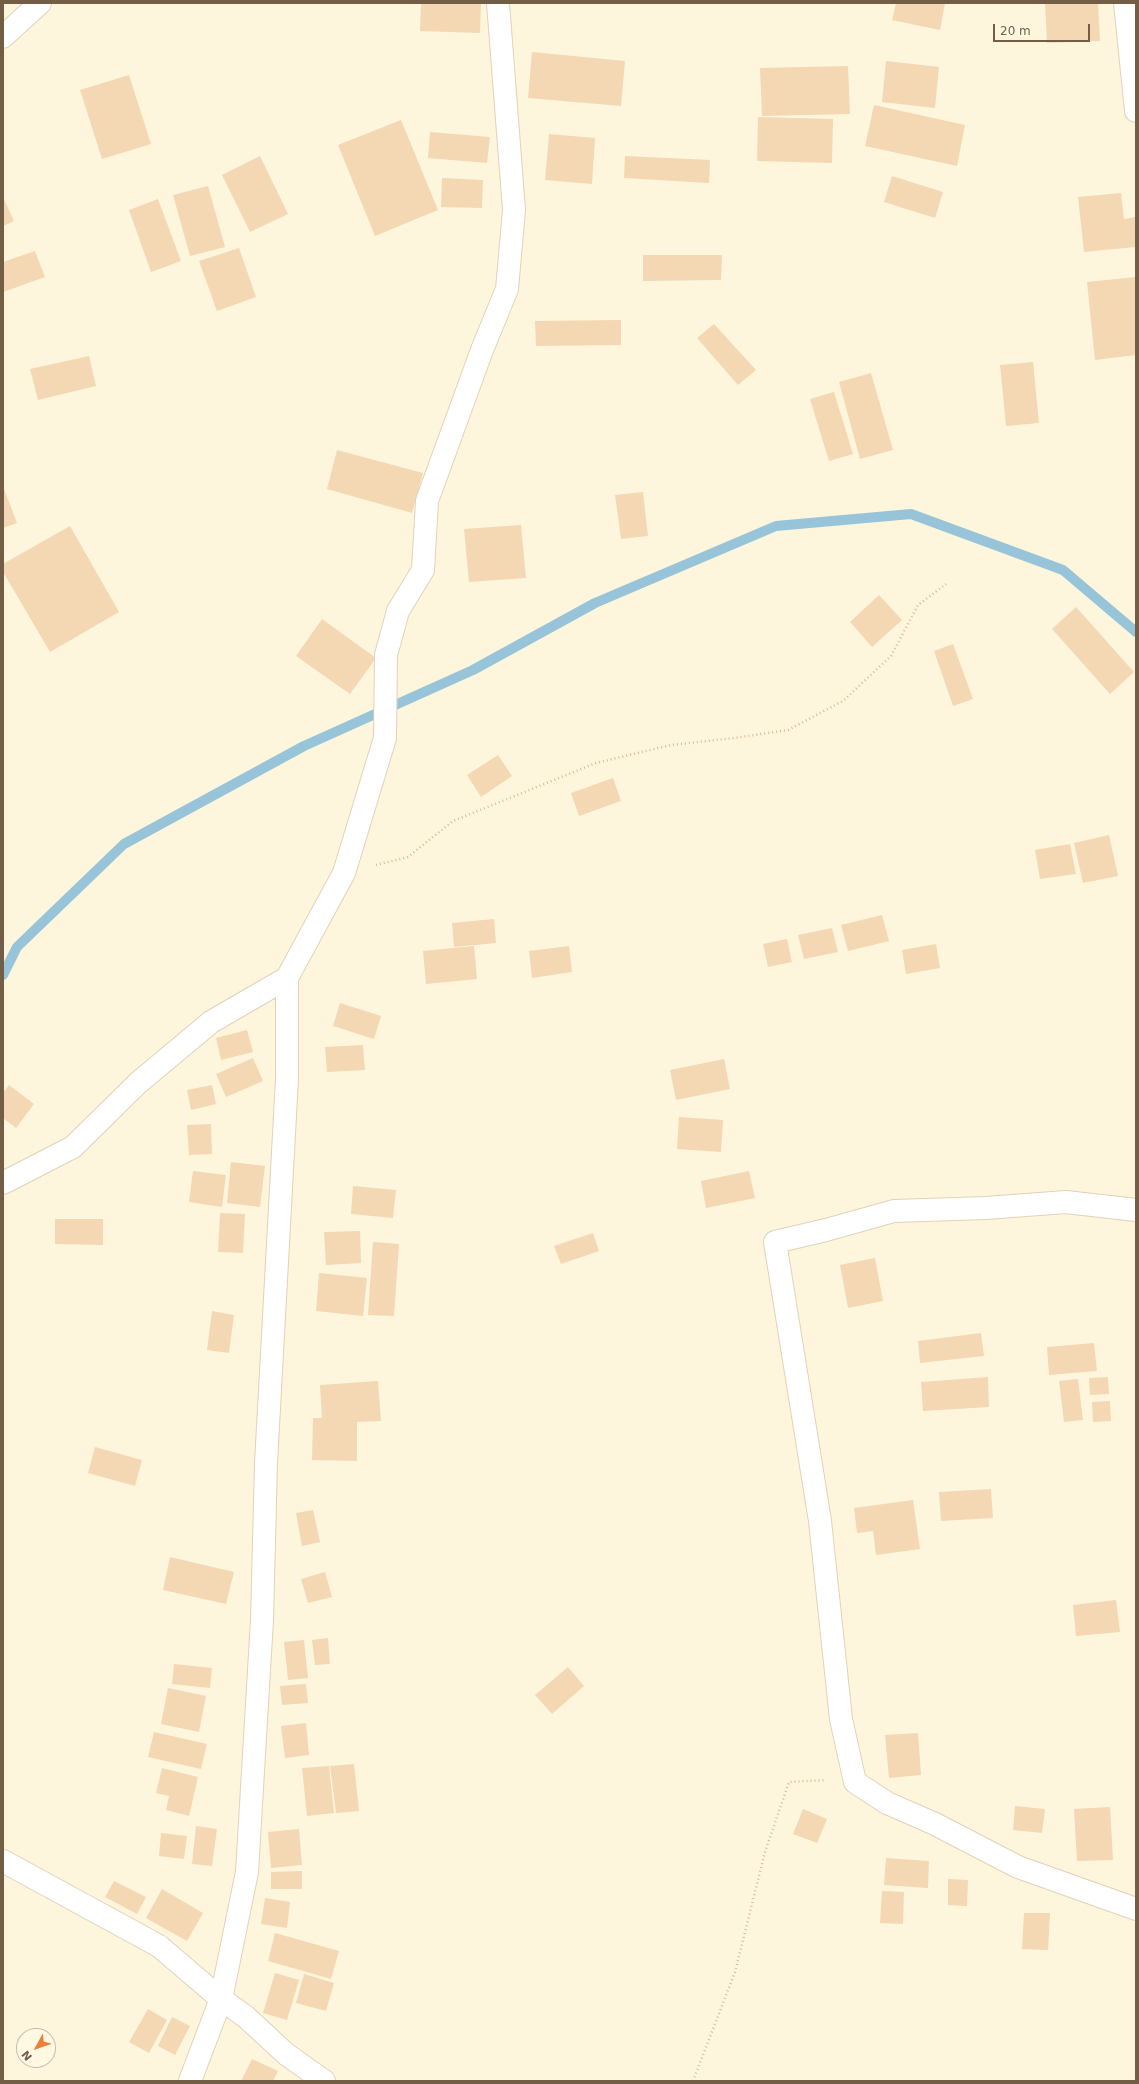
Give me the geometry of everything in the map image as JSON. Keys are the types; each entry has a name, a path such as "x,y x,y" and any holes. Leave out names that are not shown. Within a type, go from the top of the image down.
{"street":[{"path":"3,37 40,3"},
{"path":"190,2081 221,1998 247,1872 262,1620 266,1463 287,1079 287,978 344,873 385,738 386,655 398,611 423,570 427,501 482,350 507,289 514,210 498,3"},
{"path":"1125,3 1136,110"},
{"path":"3,1183 73,1147 138,1083 211,1022 287,978"},
{"path":"1136,1210 1066,1202 986,1208 894,1211 826,1230 775,1242 820,1522 841,1719 855,1782 887,1804 934,1824 1018,1867 1136,1909"},
{"path":"3,1861 158,1946 246,2017 286,2054 324,2081"}],"path":[{"path":"344,873 408,857 453,821 596,763 671,745 788,730 843,701 881,666 891,656 918,605 946,584"},
{"path":"693,2081 735,1972 765,1852 790,1782 815,1779 855,1782"}],"building":[{"path":"421,3 481,3 480,33 420,31"},
{"path":"896,3 945,3 940,30 892,20"},
{"path":"1045,3 1098,3 1100,41 1047,43"},
{"path":"532,52 625,61 621,106 528,98"},
{"path":"886,61 939,67 935,108 882,102"},
{"path":"848,66 850,114 762,116 760,68"},
{"path":"129,75 151,144 102,159 80,90"},
{"path":"874,105 965,125 957,166 865,146"},
{"path":"758,117 833,119 832,163 757,161"},
{"path":"401,120 438,210 375,236 338,145"},
{"path":"430,132 490,137 487,163 428,158"},
{"path":"549,134 595,138 592,184 545,180"},
{"path":"260,156 288,214 250,232 222,175"},
{"path":"625,156 710,160 709,183 624,178"},
{"path":"892,176 943,192 935,218 884,202"},
{"path":"442,178 483,180 482,208 441,207"},
{"path":"208,186 225,247 190,256 173,195"},
{"path":"1121,193 1124,219 1135,217 1136,247 1084,252 1078,197"},
{"path":"3,197 14,221 3,226"},
{"path":"158,199 181,261 151,272 129,210"},
{"path":"239,248 256,297 217,311 199,261"},
{"path":"35,251 45,277 3,292 3,262"},
{"path":"643,255 722,255 721,280 643,281"},
{"path":"1136,277 1136,355 1095,360 1087,282"},
{"path":"621,320 621,345 536,346 535,321"},
{"path":"714,324 756,370 738,385 697,338"},
{"path":"89,356 96,386 38,400 30,369"},
{"path":"1033,362 1039,423 1006,426 1000,365"},
{"path":"871,373 893,450 860,459 839,382"},
{"path":"834,392 853,454 829,461 810,399"},
{"path":"337,450 423,473 412,513 327,489"},
{"path":"3,486 17,523 3,528"},
{"path":"643,492 648,536 621,539 615,495"},
{"path":"521,525 526,578 469,582 464,529"},
{"path":"70,526 119,612 50,652 3,572 3,564"},
{"path":"879,595 902,620 872,647 850,622"},
{"path":"1076,607 1134,672 1110,694 1052,629"},
{"path":"322,619 376,658 350,694 296,656"},
{"path":"953,644 973,699 953,706 934,651"},
{"path":"498,755 512,776 481,797 467,775"},
{"path":"613,778 621,801 579,816 571,793"},
{"path":"1109,835 1118,876 1083,883 1074,843"},
{"path":"1070,844 1076,874 1040,879 1035,850"},
{"path":"882,915 889,941 848,951 841,925"},
{"path":"494,919 496,943 454,947 452,923"},
{"path":"832,928 838,952 804,959 798,935"},
{"path":"787,939 792,962 768,967 763,944"},
{"path":"936,944 940,968 906,974 902,950"},
{"path":"474,946 477,979 426,984 423,951"},
{"path":"569,946 572,972 532,978 529,951"},
{"path":"340,1003 381,1016 374,1039 333,1026"},
{"path":"247,1030 253,1052 221,1060 216,1038"},
{"path":"363,1045 365,1070 327,1072 325,1047"},
{"path":"253,1058 263,1081 226,1097 216,1074"},
{"path":"724,1059 730,1089 676,1100 670,1070"},
{"path":"9,1085 34,1104 16,1128 3,1118 3,1093"},
{"path":"212,1085 216,1104 191,1110 187,1090"},
{"path":"679,1117 723,1120 721,1152 677,1149"},
{"path":"211,1124 212,1154 189,1155 187,1125"},
{"path":"231,1162 265,1166 260,1207 227,1203"},
{"path":"193,1171 226,1175 222,1207 189,1202"},
{"path":"749,1171 755,1198 706,1208 701,1181"},
{"path":"353,1186 396,1190 393,1218 351,1214"},
{"path":"220,1213 245,1214 243,1253 218,1252"},
{"path":"55,1219 103,1219 103,1245 55,1244"},
{"path":"360,1231 361,1263 326,1265 324,1232"},
{"path":"593,1233 599,1251 561,1264 554,1246"},
{"path":"373,1242 399,1244 394,1316 368,1315"},
{"path":"875,1258 883,1301 848,1308 840,1265"},
{"path":"319,1273 367,1278 363,1316 316,1311"},
{"path":"212,1311 234,1315 229,1353 207,1350"},
{"path":"981,1333 984,1356 920,1363 918,1341"},
{"path":"1094,1343 1097,1371 1049,1375 1047,1347"},
{"path":"988,1377 989,1407 923,1411 921,1382"},
{"path":"1108,1377 1109,1394 1090,1395 1089,1378"},
{"path":"1078,1379 1083,1420 1064,1422 1059,1381"},
{"path":"378,1381 381,1421 357,1422 357,1461 312,1460 313,1418 322,1418 320,1385"},
{"path":"1110,1401 1111,1421 1093,1422 1092,1402"},
{"path":"95,1447 142,1460 135,1486 88,1473"},
{"path":"991,1489 993,1518 941,1521 939,1492"},
{"path":"913,1500 920,1549 876,1555 873,1531 857,1533 854,1508"},
{"path":"313,1510 320,1542 302,1546 296,1513"},
{"path":"170,1557 234,1572 226,1604 163,1590"},
{"path":"325,1572 332,1597 308,1603 301,1579"},
{"path":"1116,1600 1120,1632 1076,1636 1073,1605"},
{"path":"328,1638 330,1664 315,1665 312,1640"},
{"path":"304,1640 308,1678 288,1680 284,1642"},
{"path":"174,1664 212,1668 210,1688 172,1684"},
{"path":"568,1667 584,1686 552,1714 535,1695"},
{"path":"306,1684 308,1703 282,1705 280,1686"},
{"path":"168,1688 206,1696 199,1732 161,1724"},
{"path":"306,1723 309,1755 285,1758 281,1726"},
{"path":"154,1732 207,1744 201,1769 148,1757"},
{"path":"918,1733 921,1775 889,1778 885,1735"},
{"path":"354,1764 359,1811 336,1813 330,1766"},
{"path":"329,1766 334,1813 307,1816 302,1768"},
{"path":"162,1768 198,1777 189,1816 166,1810 169,1796 156,1793"},
{"path":"1015,1806 1045,1809 1042,1833 1013,1830"},
{"path":"1110,1807 1113,1860 1077,1861 1074,1809"},
{"path":"803,1809 827,1819 817,1843 793,1834"},
{"path":"196,1826 217,1829 212,1866 192,1864"},
{"path":"299,1829 302,1865 271,1868 268,1832"},
{"path":"161,1833 187,1836 184,1859 159,1856"},
{"path":"886,1858 929,1861 928,1888 884,1885"},
{"path":"302,1871 302,1889 271,1889 271,1872"},
{"path":"948,1879 968,1880 967,1906 948,1905"},
{"path":"114,1881 146,1897 137,1914 105,1897"},
{"path":"162,1889 203,1913 187,1941 146,1918"},
{"path":"882,1891 904,1892 903,1924 880,1923"},
{"path":"265,1898 290,1902 287,1928 261,1924"},
{"path":"1024,1913 1050,1913 1048,1950 1022,1949"},
{"path":"275,1933 339,1951 331,1979 268,1961"},
{"path":"275,1973 299,1980 287,2020 263,2013"},
{"path":"304,1974 334,1983 326,2011 296,2003"},
{"path":"148,2009 167,2020 149,2053 129,2042"},
{"path":"172,2017 190,2026 175,2055 158,2046"},
{"path":"252,2059 278,2071 273,2081 241,2081"}],"waterway":[{"path":"3,975 17,947 124,844 304,746 473,670 595,603 776,526 911,514 1063,570 1136,632"}]}
